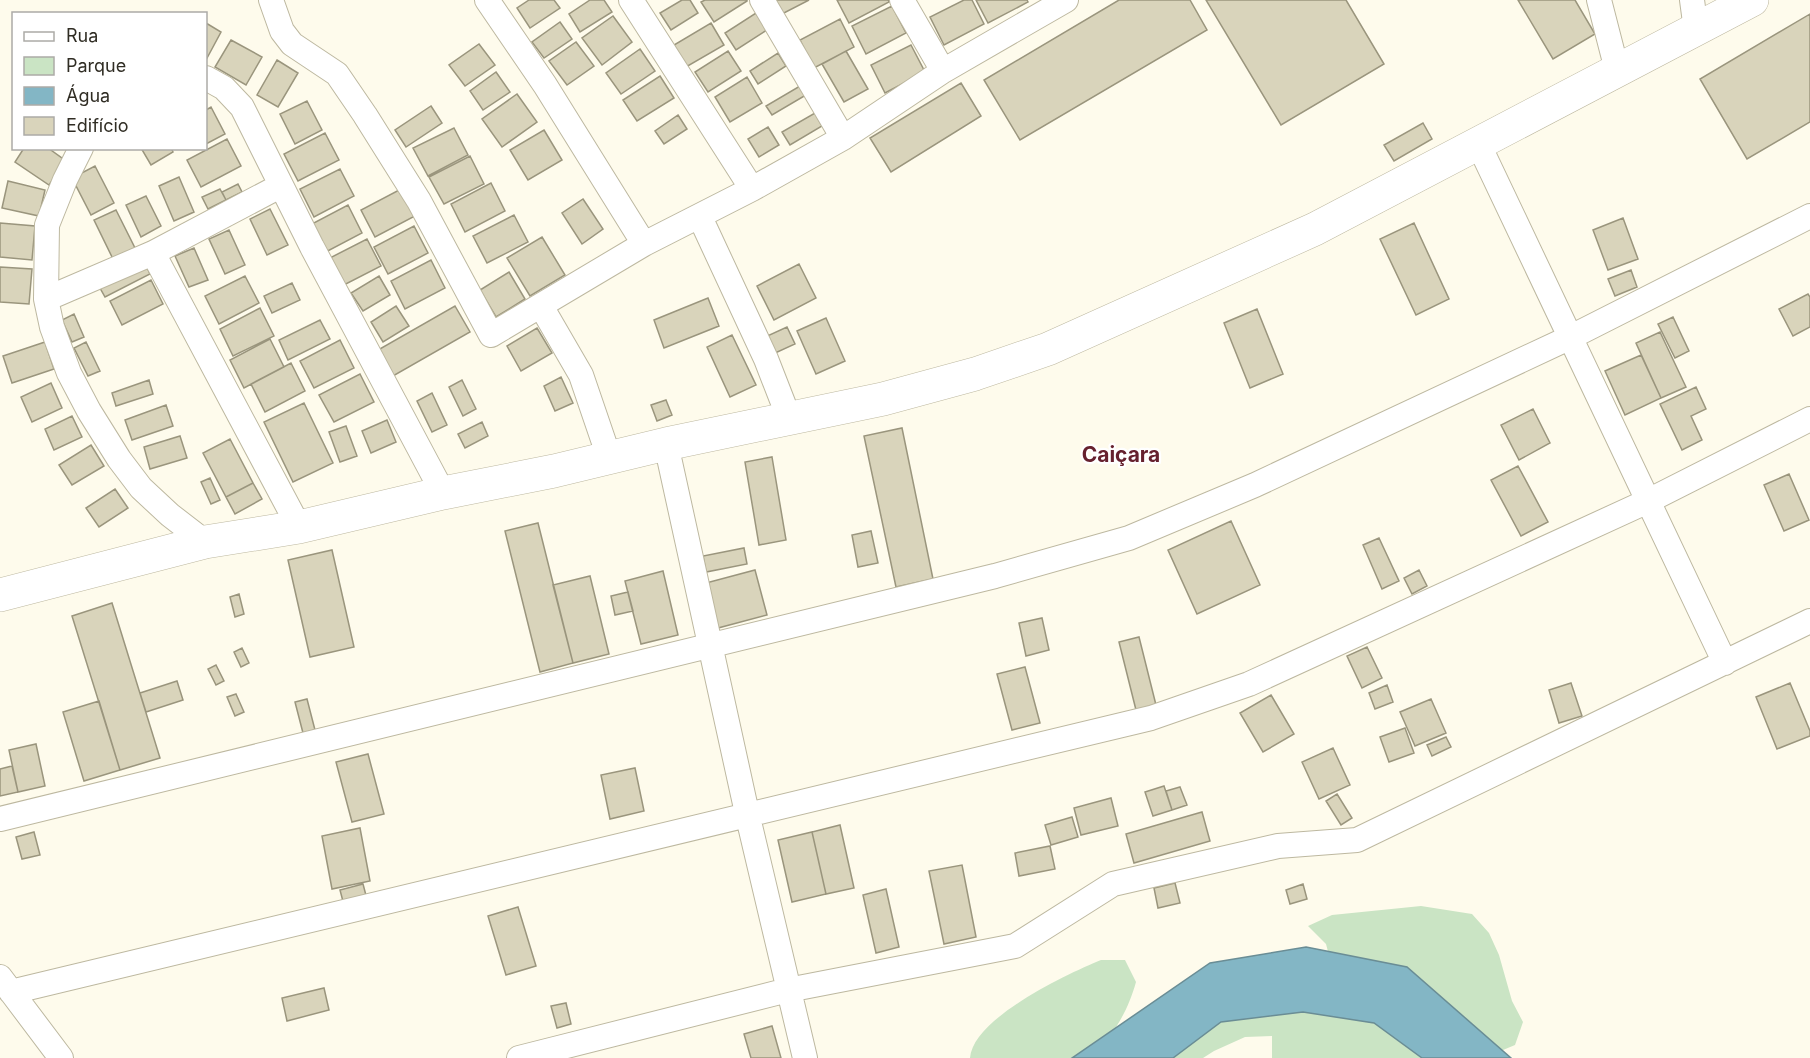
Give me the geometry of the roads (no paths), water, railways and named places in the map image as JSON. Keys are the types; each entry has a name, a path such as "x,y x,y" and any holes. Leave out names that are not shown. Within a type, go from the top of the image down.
{"main road":[{"path":"0,595 206,542 299,527 443,493 895,396 975,374 1048,349 1315,229 1617,70 1694,15 1752,0"}],"street":[{"path":"271,0 282,31 292,44 337,74 365,115 419,201 491,335 644,244 700,217 843,138 1040,7 1066,0"},
{"path":"487,0 545,85 644,244"},
{"path":"631,0 752,189"},
{"path":"762,0 843,138"},
{"path":"902,0 943,71"},
{"path":"1599,1 1617,70"},
{"path":"207,79 224,88 242,107 312,248 443,493"},
{"path":"1478,143 1725,663"},
{"path":"80,150 47,225 46,299 52,327 69,373 89,411 119,459 141,488 170,516 206,542"},
{"path":"46,299 153,253 280,186"},
{"path":"0,819 994,576 1129,538 1256,485 1571,337 1810,216"},
{"path":"700,217 766,359 789,418"},
{"path":"153,253 299,527"},
{"path":"541,306 581,375 609,457"},
{"path":"61,1058 6,985 1150,718 1249,684 1648,501 1810,419"},
{"path":"666,444 747,813 805,1058"},
{"path":"519,1058 788,990 1015,946 1113,884 1278,846 1357,840 1810,621"}],"water":[{"path":"1306,947 1407,967 1511,1058 1422,1058 1374,1023 1303,1012 1221,1022 1173,1058 1072,1058 1210,963"}],"district":[{"name":"Caiçara","path":"1121,455"}]}
